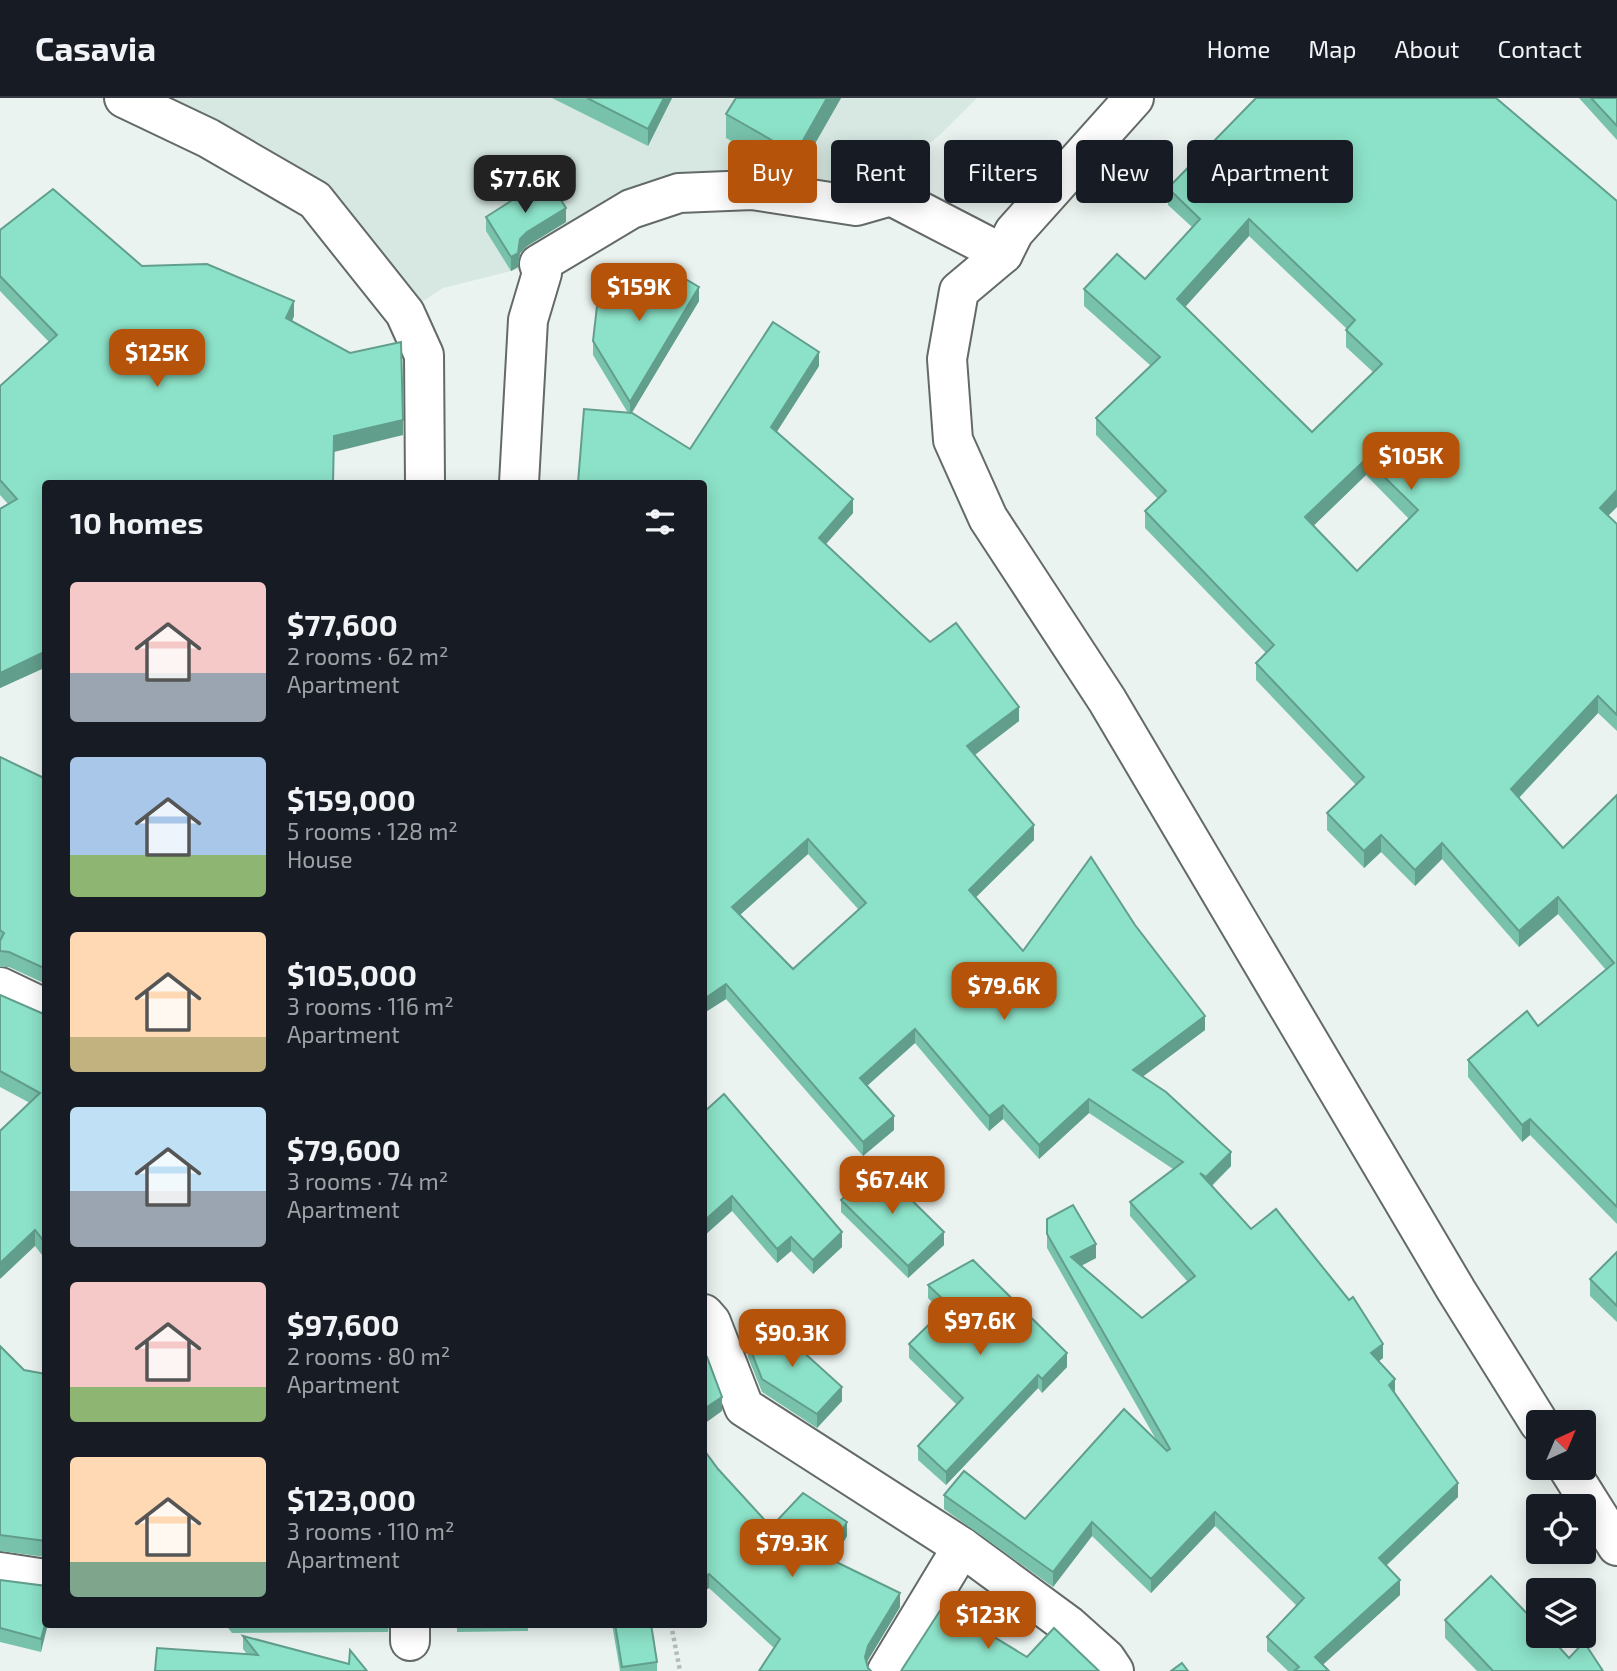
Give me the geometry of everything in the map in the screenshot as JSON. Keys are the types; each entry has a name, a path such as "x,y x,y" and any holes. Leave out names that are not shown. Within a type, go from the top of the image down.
{"street":[{"path":"124,98 208,138 315,200 405,313 424,355 425,480"},
{"path":"1134,98 1014,232 1003,254 959,291 947,359 953,440 988,518 1107,700 1456,1290 1531,1410"},
{"path":"519,480 528,320 542,273 540,264 631,209 679,193 752,190 856,206 891,196 1003,254"},
{"path":"0,987 42,1007"},
{"path":"707,1317 744,1407 962,1547 1068,1625 1106,1659 1114,1671"},
{"path":"1576,1480 1617,1546"},
{"path":"887,1671 962,1547"},
{"path":"0,1572 42,1577"}],"path":[{"path":"672,1628 680,1671"}],"shaded area":[{"path":"124,98 977,98 930,143 930,140 831,140 831,203 860,203 856,206 815,203 817,140 728,140 728,197 679,193 539,264 443,288 405,313 315,200"}],"building":[{"path":"587,98 664,98 648,129"},
{"path":"736,98 827,98 803,140 772,140 726,114"},
{"path":"1256,98 1496,98 1617,201 1617,490 1600,508 1617,524 1617,715 1598,696 1511,789 1563,848 1617,795 1617,1207 1530,1119 1522,1125 1468,1060 1527,1011 1538,1026 1614,963 1558,897 1519,931 1442,843 1415,870 1381,835 1364,851 1327,813 1364,777 1256,663 1274,645 1145,511 1166,491 1096,418 1160,357 1084,289 1117,254 1145,279 1200,219 1173,193 1173,183 1187,169 1187,203 1353,203 1353,140 1215,140","holes":["1249,219 1355,320 1346,330 1382,364 1312,432 1177,299","1366,459 1418,510 1357,571 1305,517"]},
{"path":"1591,98 1617,98 1617,126"},
{"path":"547,178 566,208 527,232 520,239 518,253 511,257 486,217"},
{"path":"53,189 142,266 207,264 294,301 286,318 350,353 401,342 403,420 334,436 333,480 42,480 42,653 0,673 0,509 17,499 0,480 0,386 57,335 0,276 0,230"},
{"path":"662,265 699,287 630,402 593,341 599,289 632,274 650,284"},
{"path":"773,322 819,352 771,427 853,499 819,538 930,642 956,623 1019,707 967,746 1034,825 969,890 1023,951 1091,857 1135,925 1205,1016 1133,1070 1166,1092 1231,1152 1206,1177 1200,1173 1251,1229 1276,1209 1349,1300 1353,1297 1383,1344 1371,1353 1395,1379 1389,1385 1458,1483 1379,1558 1400,1580 1315,1657 1329,1671 1294,1671 1299,1667 1267,1637 1304,1598 1215,1512 1151,1579 1092,1522 1053,1572 944,1495 964,1471 1025,1519 1124,1409 1167,1451 1170,1449 1047,1234 1047,1219 1073,1205 1096,1244 1071,1257 1142,1318 1195,1276 1130,1202 1183,1162 1089,1099 1039,1145 1003,1105 989,1116 915,1029 860,1078 894,1116 863,1142 726,984 707,997 707,480 578,480 584,409 632,413 690,449","holes":["808,839 866,903 793,969 732,907"]},
{"path":"0,757 42,777 42,967 9,952 0,951 0,941 4,933 0,930"},
{"path":"0,995 42,1013 42,1239 35,1230 0,1263 0,1131 40,1093 0,1071"},
{"path":"724,1094 842,1232 813,1260 791,1237 777,1249 732,1196 707,1218 707,1109"},
{"path":"877,1166 944,1232 908,1266 841,1200"},
{"path":"1617,1252 1617,1306 1590,1279"},
{"path":"973,1260 1067,1353 1042,1379 1038,1375 946,1472 918,1446 963,1398 909,1344 949,1305 928,1285"},
{"path":"769,1321 842,1387 817,1414 762,1379 748,1343"},
{"path":"0,1346 24,1370 42,1373 42,1540 0,1535"},
{"path":"707,1357 722,1397 707,1407"},
{"path":"707,1454 771,1527 803,1493 847,1522 826,1557 900,1593 868,1646 865,1657 871,1671 759,1671 780,1639 709,1574 707,1575"},
{"path":"1491,1576 1526,1612 1526,1648 1560,1648 1569,1658 1578,1648 1588,1648 1603,1671 1493,1671 1445,1620"},
{"path":"0,1580 42,1585 44,1628 41,1639 0,1628"},
{"path":"943,1606 1027,1657 1054,1628 1099,1671 901,1671"},
{"path":"616,1628 652,1628 657,1662 622,1667"},
{"path":"243,1636 349,1664 350,1650 367,1671 155,1671 157,1648 258,1655"},
{"path":"1182,1663 1188,1671 1171,1671"}]}
